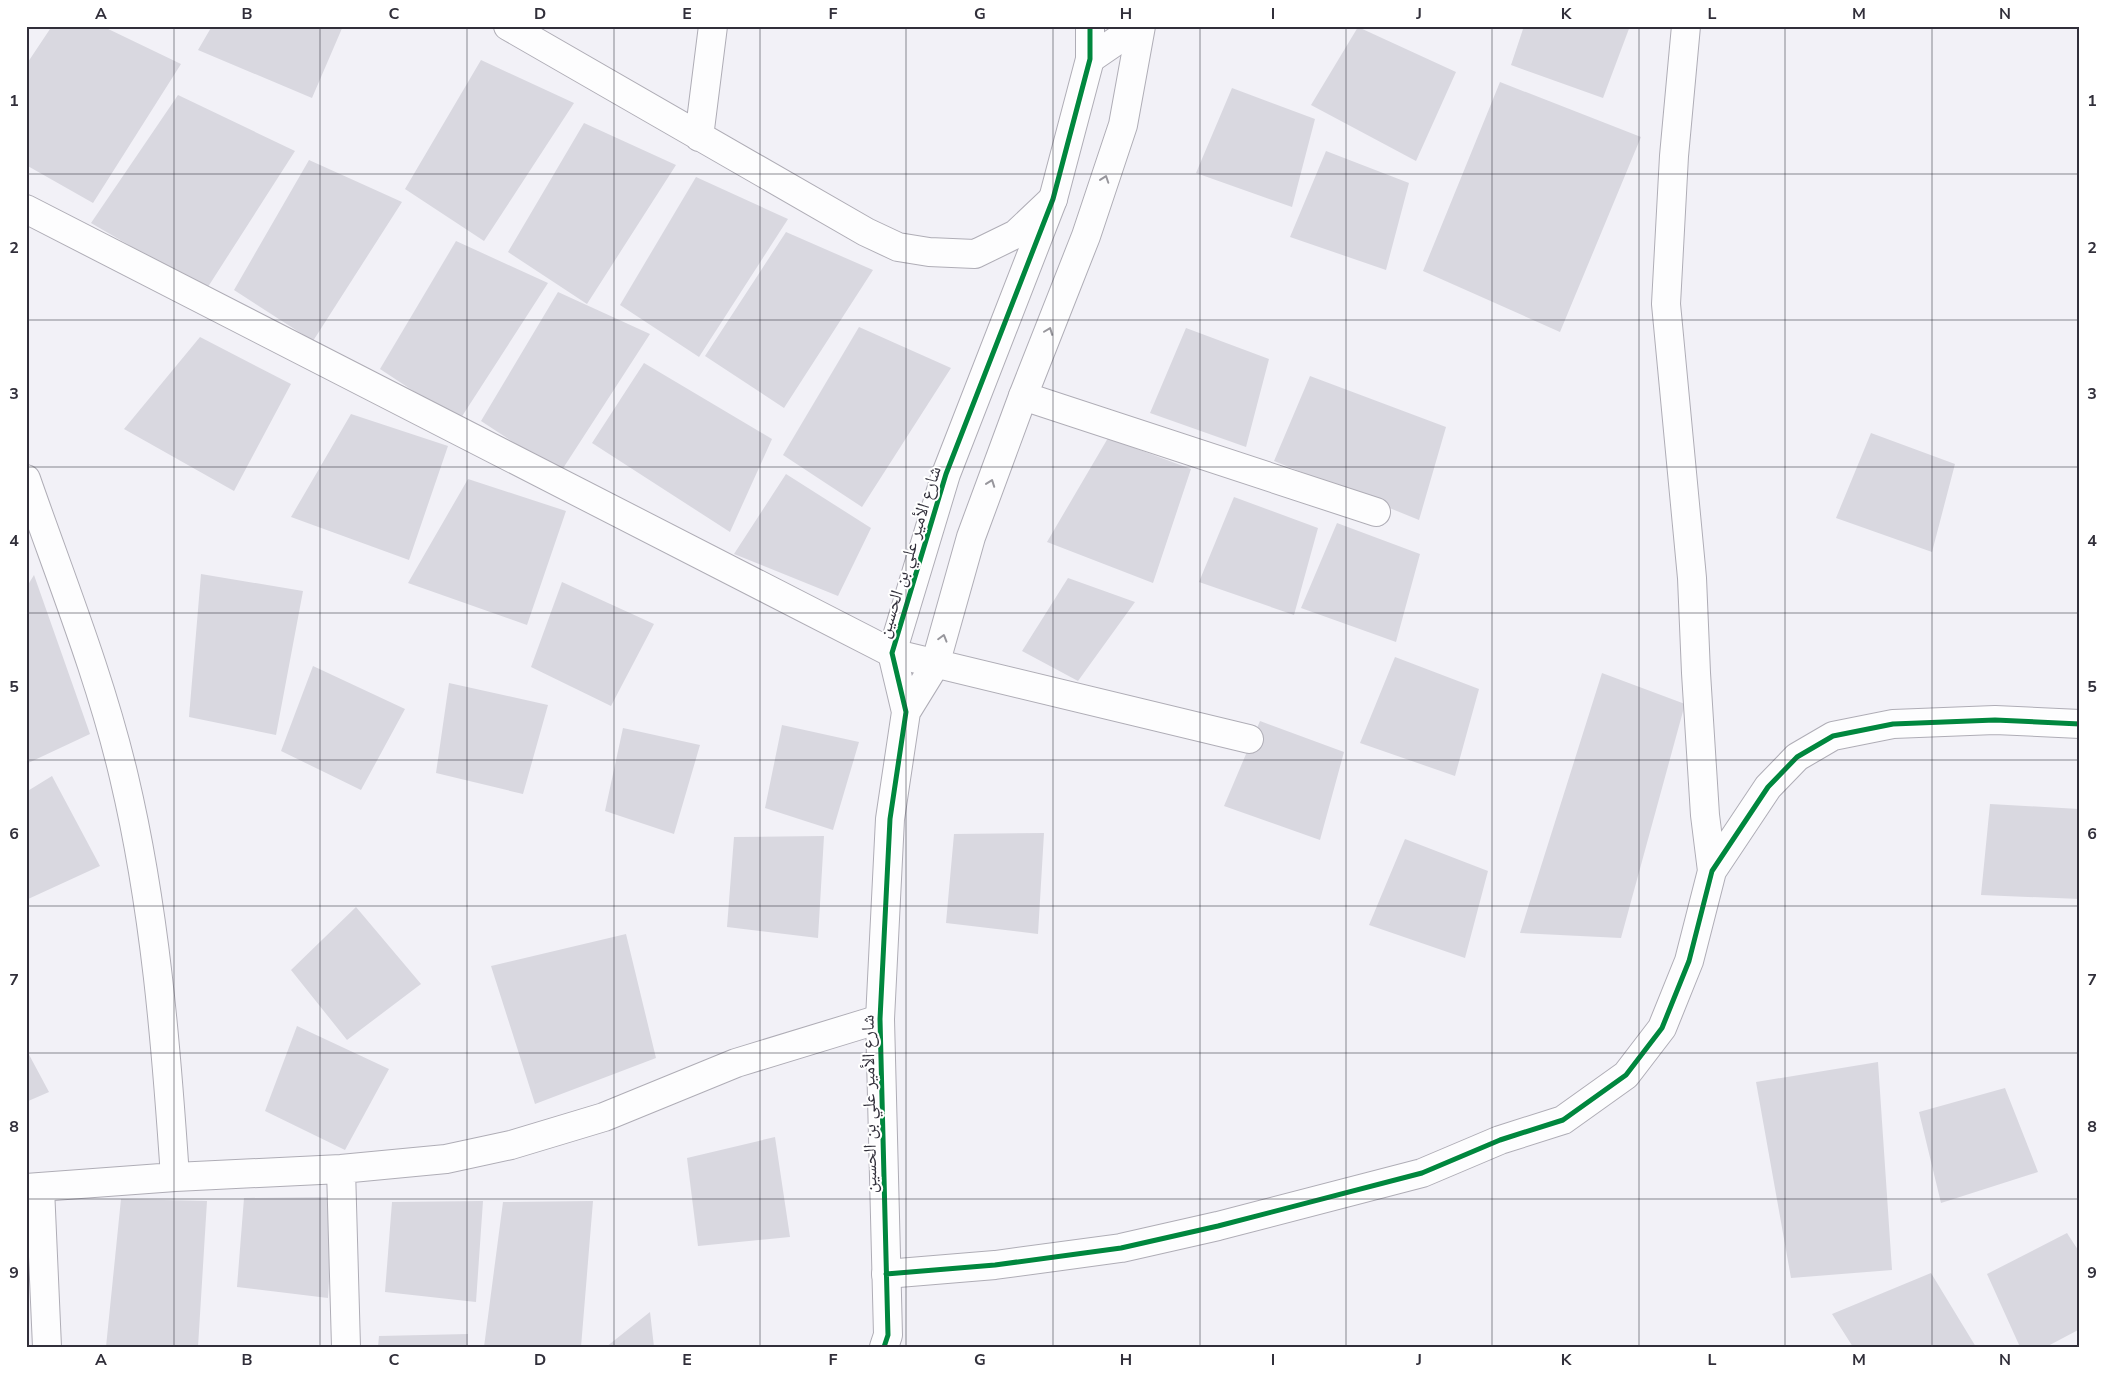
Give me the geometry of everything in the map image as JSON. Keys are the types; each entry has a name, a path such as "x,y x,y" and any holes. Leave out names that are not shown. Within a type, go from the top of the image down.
{"street":[{"path":"508,26 866,232 898,247 929,252 975,254 1016,234 1053,199"},
{"path":"699,137 713,26"},
{"name":"شارع الأمير علي بن الحسين","path":"889,1343 880,1019 890,819 906,712 892,653 946,474 1053,199 1090,59 1090,26"},
{"path":"1090,59 1140,26"},
{"name":"شارع الأمير علي بن الحسين","path":"906,712 935,665 971,538 1023,396 1086,236 1124,125 1140,26"},
{"path":"1686,26 1674,156 1666,304 1692,578 1705,815 1712,870"},
{"path":"26,209 892,653 935,665 1249,739"},
{"path":"1023,396 1376,512"},
{"path":"26,479 98,683 124,776 154,936 167,1059 175,1177"},
{"path":"886,1274 995,1265 1111,1249 1218,1226 1422,1173 1500,1140 1563,1120 1626,1075 1662,1028 1689,961 1712,870 1768,787 1797,757 1833,736 1893,724 1995,720 2080,724"},
{"path":"47,1347 33,1188 175,1177 341,1169 446,1159 511,1145 604,1117 736,1063 880,1019"},
{"path":"341,1169 346,1347"}],"building":[{"path":"52,26 102,26 181,64 93,203 26,165 26,65"},
{"path":"212,26 343,26 312,98 198,50"},
{"path":"1524,26 1630,26 1603,98 1511,65"},
{"path":"1358,27 1456,72 1416,161 1311,105"},
{"path":"481,60 574,103 484,241 405,189"},
{"path":"1500,82 1641,137 1560,332 1423,271"},
{"path":"1232,88 1315,119 1292,207 1196,173"},
{"path":"178,95 295,151 206,290 91,223"},
{"path":"584,123 676,165 587,304 508,252"},
{"path":"1326,151 1409,183 1386,270 1290,237"},
{"path":"309,160 402,202 313,341 234,290"},
{"path":"696,177 788,219 699,357 620,305"},
{"path":"786,232 873,270 784,408 705,356"},
{"path":"456,241 548,283 459,421 380,369"},
{"path":"558,292 650,334 560,473 481,421"},
{"path":"859,327 951,368 862,507 783,455"},
{"path":"1186,328 1269,359 1246,447 1150,413"},
{"path":"200,337 291,384 234,491 124,429"},
{"path":"644,363 772,439 730,532 592,443"},
{"path":"1310,376 1446,427 1419,520 1274,461"},
{"path":"351,414 448,446 409,560 291,517"},
{"path":"1871,433 1955,464 1932,552 1836,518"},
{"path":"1108,438 1191,469 1153,583 1047,542"},
{"path":"786,474 871,528 838,596 734,554"},
{"path":"468,479 566,511 527,625 408,583"},
{"path":"1234,497 1318,528 1294,615 1199,582"},
{"path":"1337,523 1420,554 1396,642 1301,608"},
{"path":"201,574 303,591 276,735 189,717"},
{"path":"34,575 90,734 26,764 26,588"},
{"path":"1068,578 1135,602 1078,681 1022,651"},
{"path":"562,582 654,624 611,706 531,667"},
{"path":"1395,657 1479,689 1455,776 1360,743"},
{"path":"313,666 405,709 361,790 281,751"},
{"path":"1602,673 1685,704 1621,938 1520,933"},
{"path":"449,683 548,705 523,794 436,773"},
{"path":"1260,721 1344,752 1320,840 1224,806"},
{"path":"782,725 859,742 833,830 765,808"},
{"path":"623,728 700,745 674,834 605,811"},
{"path":"52,776 100,866 26,900 26,792"},
{"path":"1990,804 2079,809 2080,899 1981,895"},
{"path":"1044,833 1038,934 946,923 954,834"},
{"path":"824,836 818,938 727,927 734,837"},
{"path":"1405,839 1488,871 1465,958 1369,925"},
{"path":"356,907 421,984 347,1040 291,970"},
{"path":"626,934 656,1058 535,1104 491,966"},
{"path":"297,1026 389,1069 345,1150 265,1111"},
{"path":"26,1049 49,1092 26,1102"},
{"path":"1878,1062 1892,1270 1791,1278 1756,1082"},
{"path":"2005,1088 2038,1172 1941,1203 1919,1112"},
{"path":"775,1137 790,1237 698,1246 687,1158"},
{"path":"334,1197 328,1298 237,1287 244,1198"},
{"path":"121,1199 207,1201 198,1347 106,1347"},
{"path":"483,1201 476,1302 385,1292 392,1202"},
{"path":"593,1201 581,1347 484,1347 503,1202"},
{"path":"2067,1233 2080,1253 2080,1329 2046,1347 2020,1347 1987,1274"},
{"path":"1931,1273 1976,1347 1853,1347 1832,1314"},
{"path":"650,1312 654,1347 606,1347"},
{"path":"468,1334 468,1347 378,1347 379,1336"}],"cycle path":[{"path":"884,1347 888,1335 880,1019 890,819 906,712 892,653 946,474 1053,199 1090,59 1090,26"},
{"path":"886,1274 995,1265 1121,1248 1218,1226 1422,1173 1500,1140 1563,1120 1626,1075 1662,1028 1689,961 1712,871 1768,787 1797,757 1833,736 1893,724 1995,720 2080,724"}]}
